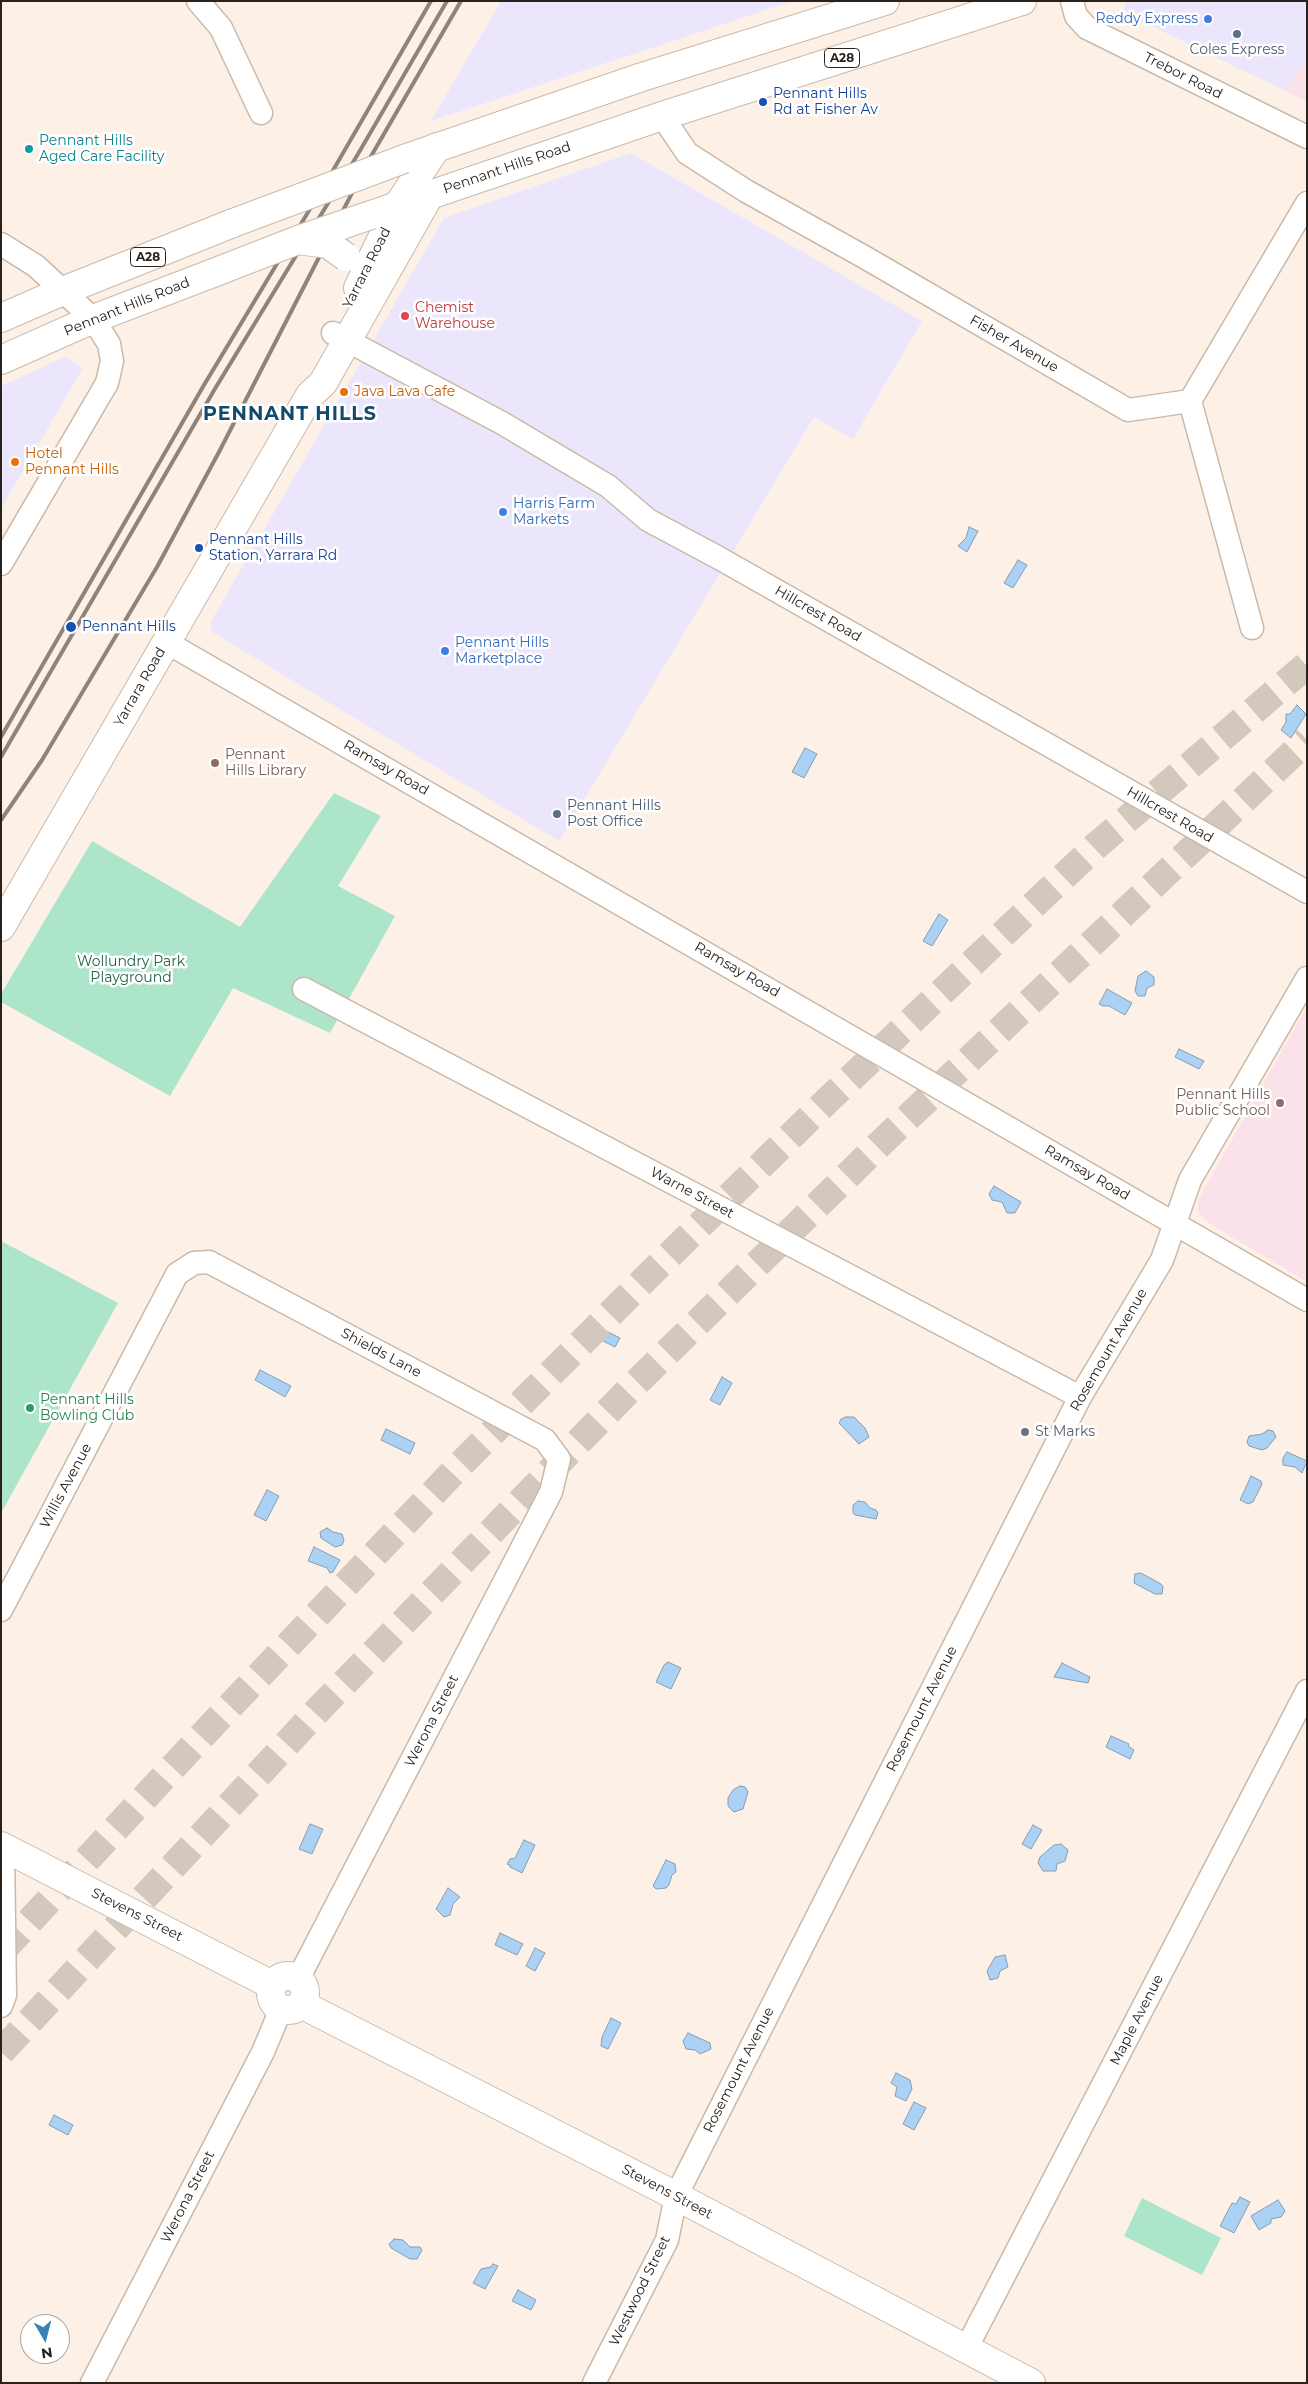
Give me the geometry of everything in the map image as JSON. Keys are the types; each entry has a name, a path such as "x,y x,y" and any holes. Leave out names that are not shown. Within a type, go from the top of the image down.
{"main road":[{"name":"A28","path":"1,318 233,223 436,147 642,78 885,1"},
{"name":"Pennant Hills Road","path":"1,360 93,319 298,240 662,116 1022,1"},
{"name":"Yarrara Road","path":"340,337 356,293 398,205 436,147"},
{"name":"Yarrara Road","path":"1,927 310,395 310,375 340,337 430,194"},
{"path":"298,240 328,244 346,257 355,278 356,293"},
{"name":"Stevens Street","path":"2,1847 676,2196 1031,2383"}],"street":[{"path":"198,1 221,28 261,113"},
{"name":"Trebor Road","path":"1072,1 1076,16 1088,28 1307,137"},
{"name":"Fisher Avenue","path":"662,116 687,153 746,191 866,258 1128,410 1190,401"},
{"path":"1252,628 1190,401 1307,203"},
{"path":"1,244 36,266 93,319 109,344 112,355 112,366 107,384 1,564"},
{"name":"Hillcrest Road","path":"340,337 488,415 608,486 648,520 720,558 1307,892"},
{"name":"Ramsay Road","path":"166,642 476,818 1160,1215 1175,1226 1307,1300"},
{"name":"Rosemount Avenue","path":"676,2196 1080,1397 1162,1260 1190,1180 1307,978"},
{"name":"Warne Street","path":"304,989 1080,1397"},
{"name":"Shields Lane","path":"194,1263 209,1262 545,1440 559,1459"},
{"name":"Willis Avenue","path":"1,1610 177,1274 194,1263"},
{"name":"Werona Street","path":"92,2383 263,2052 288,1994 551,1492 559,1459"},
{"name":"Maple Avenue","path":"966,2349 1307,1691"},
{"path":"1,2006 5,1995 2,1847"},
{"name":"Westwood Street","path":"594,2383 667,2240 676,2196"}],"shaded area":[{"path":"501,1 793,1 431,121"},
{"name":"Coles Express","path":"1126,1 1307,1 1307,56 1285,91 1123,12"},
{"path":"1307,56 1307,102 1285,91"},
{"path":"631,153 922,321 853,439 814,417 559,841 212,632 210,623 444,218"},
{"name":"Hotel Pennant Hills","path":"65,357 83,368 1,509 1,386"},
{"name":"Pennant Hills Public School","path":"1307,1006 1307,1282 1207,1222 1198,1212 1198,1200"}],"green space":[{"name":"Wollundry Park Playground","path":"334,793 381,816 338,886 395,916 330,1033 233,988 170,1096 1,1002 1,994 92,841 240,927"},
{"name":"Pennant Hills Bowling Club","path":"1,1241 118,1303 1,1513"},
{"path":"1142,2198 1221,2238 1202,2275 1124,2236"}],"water":[{"path":"969,527 978,531 967,552 958,546 966,538"},
{"path":"1018,560 1027,565 1013,588 1004,583"},
{"path":"1297,705 1306,714 1291,738 1281,730 1286,722 1286,714 1290,714"},
{"path":"805,748 817,754 804,778 792,772"},
{"path":"939,914 948,920 932,946 923,941"},
{"path":"1146,971 1154,977 1154,985 1147,988 1145,996 1138,996 1135,991 1138,976"},
{"path":"1107,989 1132,1003 1125,1015 1109,1006 1099,1004"},
{"path":"1179,1049 1204,1061 1199,1069 1175,1057"},
{"path":"994,1186 1021,1202 1015,1213 1007,1213 1002,1202 992,1200 989,1194"},
{"path":"600,1328 620,1338 615,1347 595,1337"},
{"path":"260,1370 291,1386 285,1397 255,1380"},
{"path":"722,1377 732,1383 720,1405 710,1400"},
{"path":"854,1417 865,1428 869,1437 859,1444 839,1423 841,1419"},
{"path":"386,1429 415,1443 410,1454 381,1440"},
{"path":"1268,1430 1273,1431 1276,1437 1267,1448 1262,1450 1249,1446 1247,1442 1249,1436 1262,1434"},
{"path":"1287,1452 1307,1461 1302,1473 1295,1467 1283,1465 1283,1458"},
{"path":"1251,1476 1261,1481 1262,1484 1253,1502 1248,1504 1240,1500"},
{"path":"267,1490 279,1496 266,1521 254,1515"},
{"path":"858,1501 865,1502 870,1508 876,1510 878,1513 876,1519 853,1513 853,1505"},
{"path":"327,1528 342,1534 344,1540 342,1545 335,1547 321,1538 320,1532"},
{"path":"314,1547 340,1560 333,1572 330,1573 327,1568 308,1561"},
{"path":"1141,1573 1161,1584 1163,1587 1162,1594 1155,1594 1134,1583 1135,1574"},
{"path":"668,1662 681,1668 671,1689 656,1682 664,1665"},
{"path":"1062,1663 1090,1677 1088,1683 1054,1677"},
{"path":"1111,1736 1129,1744 1128,1746 1134,1750 1130,1759 1106,1747"},
{"path":"740,1786 745,1787 748,1792 743,1809 734,1812 728,1806 728,1798 733,1790"},
{"path":"310,1824 323,1829 312,1854 299,1849"},
{"path":"1033,1825 1042,1830 1031,1849 1022,1844"},
{"path":"524,1840 535,1845 522,1873 507,1864 510,1859 515,1858"},
{"path":"1061,1844 1068,1850 1065,1861 1057,1864 1056,1871 1043,1871 1038,1863 1040,1857 1054,1845"},
{"path":"666,1860 675,1864 676,1872 672,1875 666,1888 656,1889 653,1886"},
{"path":"448,1888 460,1897 453,1904 450,1915 444,1917 436,1909"},
{"path":"500,1933 523,1944 517,1955 495,1945"},
{"path":"535,1948 545,1953 535,1971 526,1966"},
{"path":"1005,1955 1008,1967 1000,1971 998,1978 990,1980 987,1971 995,1957"},
{"path":"611,2018 621,2023 608,2049 601,2046 602,2037"},
{"path":"688,2033 710,2043 711,2049 700,2054 695,2050 686,2049 683,2041"},
{"path":"896,2073 910,2080 912,2089 906,2101 895,2096 897,2087 891,2083"},
{"path":"914,2102 926,2108 914,2130 903,2124"},
{"path":"54,2115 73,2125 68,2135 49,2125"},
{"path":"1240,2197 1250,2202 1234,2233 1220,2226 1232,2203 1236,2204"},
{"path":"1278,2200 1285,2211 1281,2217 1271,2219 1271,2223 1259,2230 1251,2216"},
{"path":"394,2239 403,2240 410,2247 420,2247 422,2250 417,2259 410,2259 391,2248 389,2244"},
{"path":"493,2264 498,2266 485,2289 473,2283 481,2269 491,2267"},
{"path":"518,2290 536,2300 531,2310 512,2301"}],"tunnel":[{"path":"1,1952 215,1722 459,1466 646,1278 830,1098 1096,846 1307,665"},
{"path":"1,2052 321,1707 630,1389 883,1141 1307,740"}],"railway":[{"path":"1,737 204,385 328,179 431,1"},
{"path":"1,757 216,387 358,154 447,1"},
{"path":"1,820 42,760 157,567 219,452 370,158 461,1"}],"place":[{"name":"Reddy Express","path":"1208,19"},
{"name":"Coles Express","path":"1237,34"},
{"name":"Pennant Hills Rd at Fisher Av","path":"763,102"},
{"name":"Pennant Hills Aged Care Facility","path":"29,149"},
{"name":"Chemist Warehouse","path":"405,316"},
{"name":"Java Lava Cafe","path":"344,392"},
{"name":"Hotel Pennant Hills","path":"15,462"},
{"name":"Harris Farm Markets","path":"503,512"},
{"name":"Pennant Hills Station, Yarrara Rd","path":"199,548"},
{"name":"Pennant Hills","path":"71,627"},
{"name":"Pennant Hills Marketplace","path":"445,651"},
{"name":"Pennant Hills Library","path":"215,763"},
{"name":"Pennant Hills Post Office","path":"557,814"},
{"name":"Pennant Hills Public School","path":"1280,1103"},
{"name":"Pennant Hills Bowling Club","path":"30,1408"},
{"name":"St Marks","path":"1025,1432"}],"district":[{"name":"PENNANT HILLS","path":"290,414"}]}
